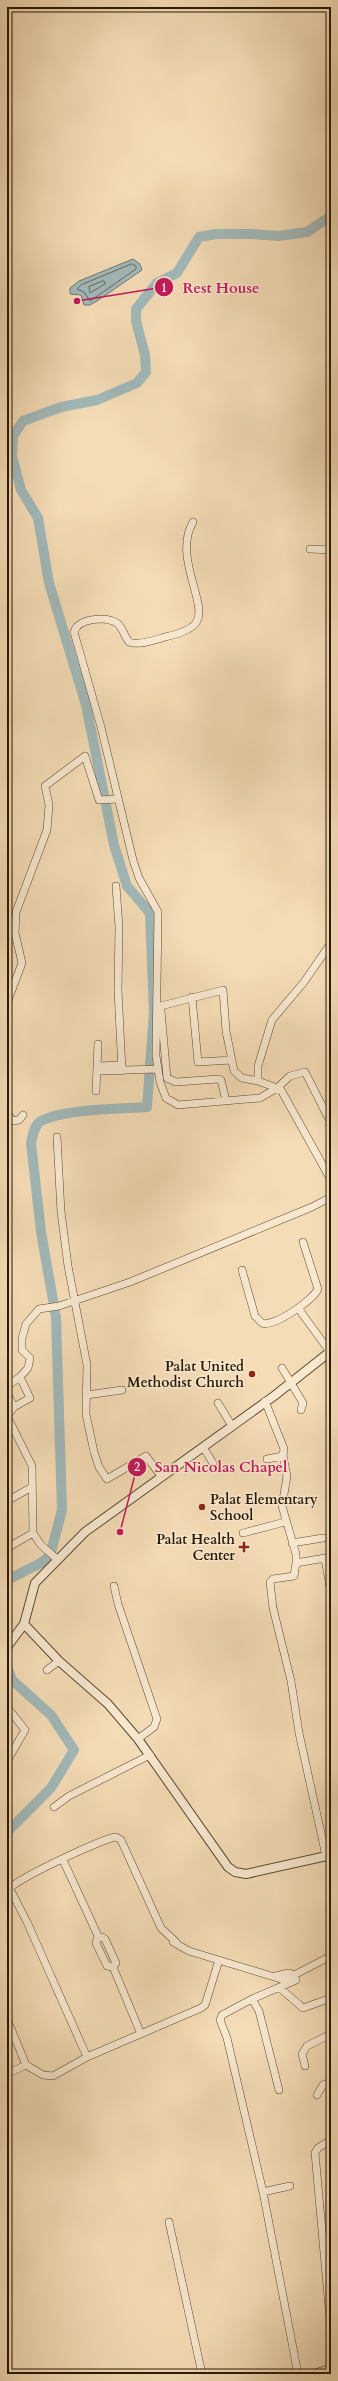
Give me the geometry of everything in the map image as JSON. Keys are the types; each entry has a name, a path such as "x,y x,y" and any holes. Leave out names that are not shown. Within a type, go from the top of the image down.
{"main road":[{"path":"318,2374 331,2370"}],"street":[{"path":"194,522 187,532 186,541 190,574 199,609 199,616 195,623 171,636 137,644 129,642 122,628 111,620 83,622 75,629 74,634 101,727 115,799 133,860 158,917 159,1006 155,1070 163,1094 178,1105 260,1098 277,1088 290,1076 305,1072 331,1123"},
{"path":"310,549 331,550"},
{"path":"7,1003 22,963 15,933 16,912 47,830 49,805 45,786 85,756 99,799 115,799"},
{"path":"116,886 119,927 118,990 122,1068"},
{"path":"258,1081 258,1066 272,1020 304,982 331,943"},
{"path":"159,1006 223,990 225,1025 235,1074 242,1078 258,1081 284,1092 331,1180"},
{"path":"192,997 198,1062 232,1060"},
{"path":"159,1006 167,1078 176,1082 219,1079 221,1080 226,1101"},
{"path":"96,1091 98,1044"},
{"path":"98,1068 122,1068 143,1071 155,1070"},
{"path":"7,1113 13,1121 19,1120 23,1115"},
{"path":"57,1137 62,1212 74,1301 87,1365 86,1414 94,1452 104,1477 110,1478 146,1456 161,1476"},
{"path":"7,1386 20,1377 28,1368 30,1358 22,1350 22,1338 26,1324 39,1309 59,1306 166,1268 312,1207 331,1197"},
{"path":"242,1270 255,1316 262,1323 271,1324 298,1308 318,1289 303,1242"},
{"path":"7,1647 24,1624 35,1583 52,1554 232,1426 330,1352 298,1308"},
{"path":"282,1368 303,1403 301,1410"},
{"path":"20,1377 30,1398 14,1407 7,1416 31,1462 33,1533 52,1554"},
{"path":"87,1395 122,1390"},
{"path":"7,1393 14,1407"},
{"path":"24,1624 59,1660 108,1704 138,1739 228,1867 235,1872 246,1874 329,1855 298,1733 290,1680 273,1608 270,1582 273,1579 294,1576 296,1562 285,1522 282,1500 287,1476 283,1456 283,1441 266,1401"},
{"path":"218,1403 232,1426"},
{"path":"203,1447 213,1463"},
{"path":"267,1459 283,1456"},
{"path":"7,1501 32,1487"},
{"path":"243,1533 285,1522"},
{"path":"7,1548 33,1533"},
{"path":"292,1543 323,1538"},
{"path":"296,1562 328,1558 331,1592"},
{"path":"114,1586 118,1604 157,1719 154,1727 138,1739"},
{"path":"48,1670 59,1660"},
{"path":"7,1707 25,1730 7,1761"},
{"path":"7,1720 13,1714"},
{"path":"54,1807 69,1796 150,1755"},
{"path":"87,2057 27,1922 8,1889 28,1875 111,1837 121,1840 161,1928 176,1942 173,1942 184,1948 275,1976 289,1973 294,1975 331,1956"},
{"path":"63,1860 99,1938 104,1938 108,1944 116,1963 113,1967 142,2034"},
{"path":"7,2008 7,2019 26,2065 43,2075 53,2076 87,2057 142,2034 205,2004 219,1960"},
{"path":"298,2374 263,2192 227,2038 220,2020 222,2015 252,1999 280,1988 331,1961"},
{"path":"280,1988 303,2008 331,1998"},
{"path":"252,1999 259,2011 279,2090"},
{"path":"304,2066 302,2054 307,2046 331,2034"},
{"path":"7,2074 26,2065"},
{"path":"317,2095 323,2085 331,2082"},
{"path":"331,2140 318,2148 315,2153 331,2330"},
{"path":"263,2192 290,2186"},
{"path":"169,2222 202,2374"}],"water":[{"path":"133,259 140,264 142,270 90,305 84,305 81,295 70,294 70,288 79,281"}],"waterway":[{"path":"7,1580 41,1563 50,1556 62,1510 56,1317 41,1232 31,1143 33,1134 35,1128 41,1121 63,1114 92,1110 147,1107 154,1012 150,913 127,886 114,845 86,705 49,583 38,518 21,490 12,456 13,436 23,421 61,407 97,400 137,383 146,372 145,355 136,321 136,309 157,283 177,273 199,237 216,234 279,236 307,232 331,216"},
{"path":"7,1666 12,1680 51,1715 74,1750 51,1788 7,1832"}],"place":[{"name":"Rest House","path":"77,301"},
{"name":"Palat United Methodist Church","path":"252,1374"},
{"name":"Palat Elementary School","path":"202,1507"},
{"name":"San Nicolas Chapel","path":"120,1532"},
{"name":"Palat Health Center","path":"244,1547"}]}
